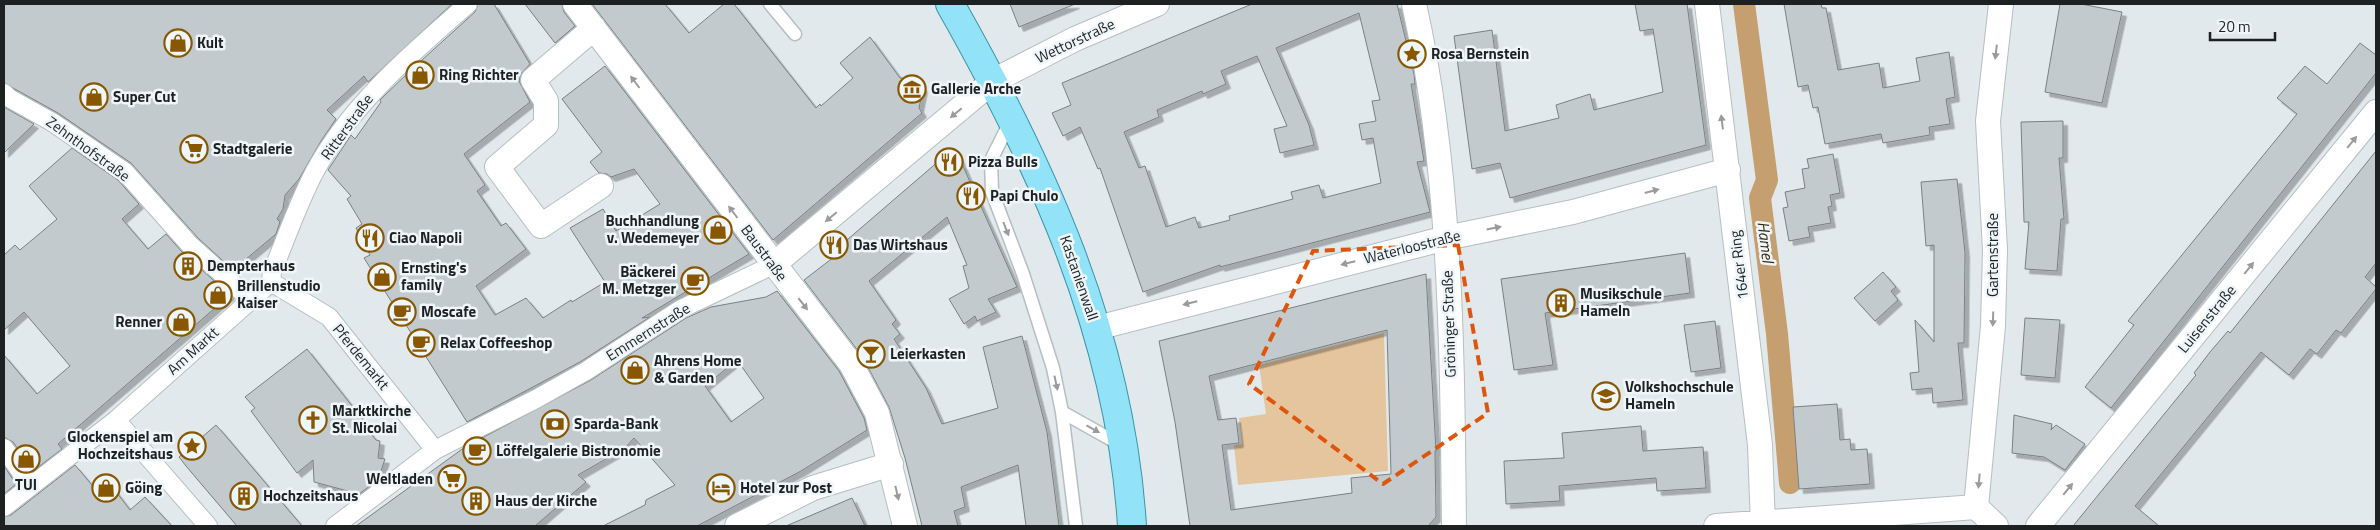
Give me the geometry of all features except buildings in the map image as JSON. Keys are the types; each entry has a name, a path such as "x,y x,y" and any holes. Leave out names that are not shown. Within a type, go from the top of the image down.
{"main road":[{"name":"Kastanienwall","path":"950,4 1012,118 1064,232 1097,328 1113,392 1124,446 1132,526"}],"street":[{"name":"Ritterstraße","path":"271,282 272,272 316,171 357,108 387,75 468,4"},
{"name":"Baustraße","path":"575,4 773,265 851,364 877,413 905,526"},
{"name":"Wettorstraße","path":"993,82 1075,39 1157,4"},
{"name":"Gröninger Straße","path":"1414,4 1428,66 1446,238 1453,403 1454,526"},
{"name":"164er Ring","path":"1707,4 1760,444 1763,524"},
{"name":"Gartenstraße","path":"1976,507 1993,326 1995,250 1988,121 2001,4"},
{"path":"594,28 533,80 546,102 546,125 497,167 541,226 601,186"},
{"name":"Emmernstraße","path":"335,526 435,450 536,399 586,371 681,309 773,265 993,82"},
{"name":"Zehnthofstraße","path":"4,93 9,98 52,122 125,172 190,245 251,300"},
{"name":"Luisenstraße","path":"2038,526 2376,112"},
{"name":"Waterloostraße","path":"1097,328 1446,238 1573,212 1728,170"},
{"name":"Am Markt","path":"4,507 116,420 271,282"},
{"name":"Pferdemarkt","path":"271,282 329,317 435,450"},
{"path":"116,420 208,526"},
{"path":"4,448 31,486"},
{"path":"737,526 813,488 891,464"},
{"path":"1716,526 1976,507 1996,526"}],"lane":[{"path":"770,4 795,34"},
{"path":"1012,118 991,160 992,192 1023,274 1050,359 1062,412 1076,526"},
{"path":"1062,412 1124,446"}],"highlighted area":[{"path":"1458,245 1488,413 1383,484 1249,384 1313,251"}],"shaded area":[{"path":"1384,333 1388,471 1238,485 1234,445 1242,444 1239,418 1266,414 1259,365"}],"waterway":[{"name":"Hamel","path":"1744,4 1767,180 1760,198 1777,334 1790,483"}],"place":[{"name":"Kult","path":"178,43"},
{"name":"Rosa Bernstein","path":"1412,54"},
{"name":"Ring Richter","path":"420,75"},
{"name":"Gallerie Arche","path":"912,89"},
{"name":"Super Cut","path":"94,97"},
{"name":"Stadtgalerie","path":"194,149"},
{"name":"Pizza Bulls","path":"949,162"},
{"name":"Papi Chulo","path":"971,196"},
{"name":"Buchhandlung v. Wedemeyer","path":"718,230"},
{"name":"Ciao Napoli","path":"370,238"},
{"name":"Das Wirtshaus","path":"834,245"},
{"name":"Dempterhaus","path":"188,266"},
{"name":"Ernsting's family","path":"382,277"},
{"name":"Bäckerei M. Metzger","path":"695,281"},
{"name":"Brillenstudio Kaiser","path":"218,295"},
{"name":"Musikschule Hameln","path":"1561,303"},
{"name":"Moscafe","path":"402,312"},
{"name":"Renner","path":"181,322"},
{"name":"Relax Coffeeshop","path":"421,343"},
{"name":"Leierkasten","path":"871,354"},
{"name":"Ahrens Home & Garden","path":"635,370"},
{"name":"Volkshochschule Hameln","path":"1606,396"},
{"name":"Marktkirche St. Nicolai","path":"313,420"},
{"name":"Sparda-Bank","path":"555,424"},
{"name":"Glockenspiel am Hochzeitshaus","path":"192,446"},
{"name":"Löffelgalerie Bistronomie","path":"477,451"},
{"name":"TUI","path":"26,459"},
{"name":"Weltladen","path":"452,479"},
{"name":"Göing","path":"106,488"},
{"name":"Hotel zur Post","path":"721,488"},
{"name":"Hochzeitshaus","path":"244,496"},
{"name":"Haus der Kirche","path":"476,501"}]}
